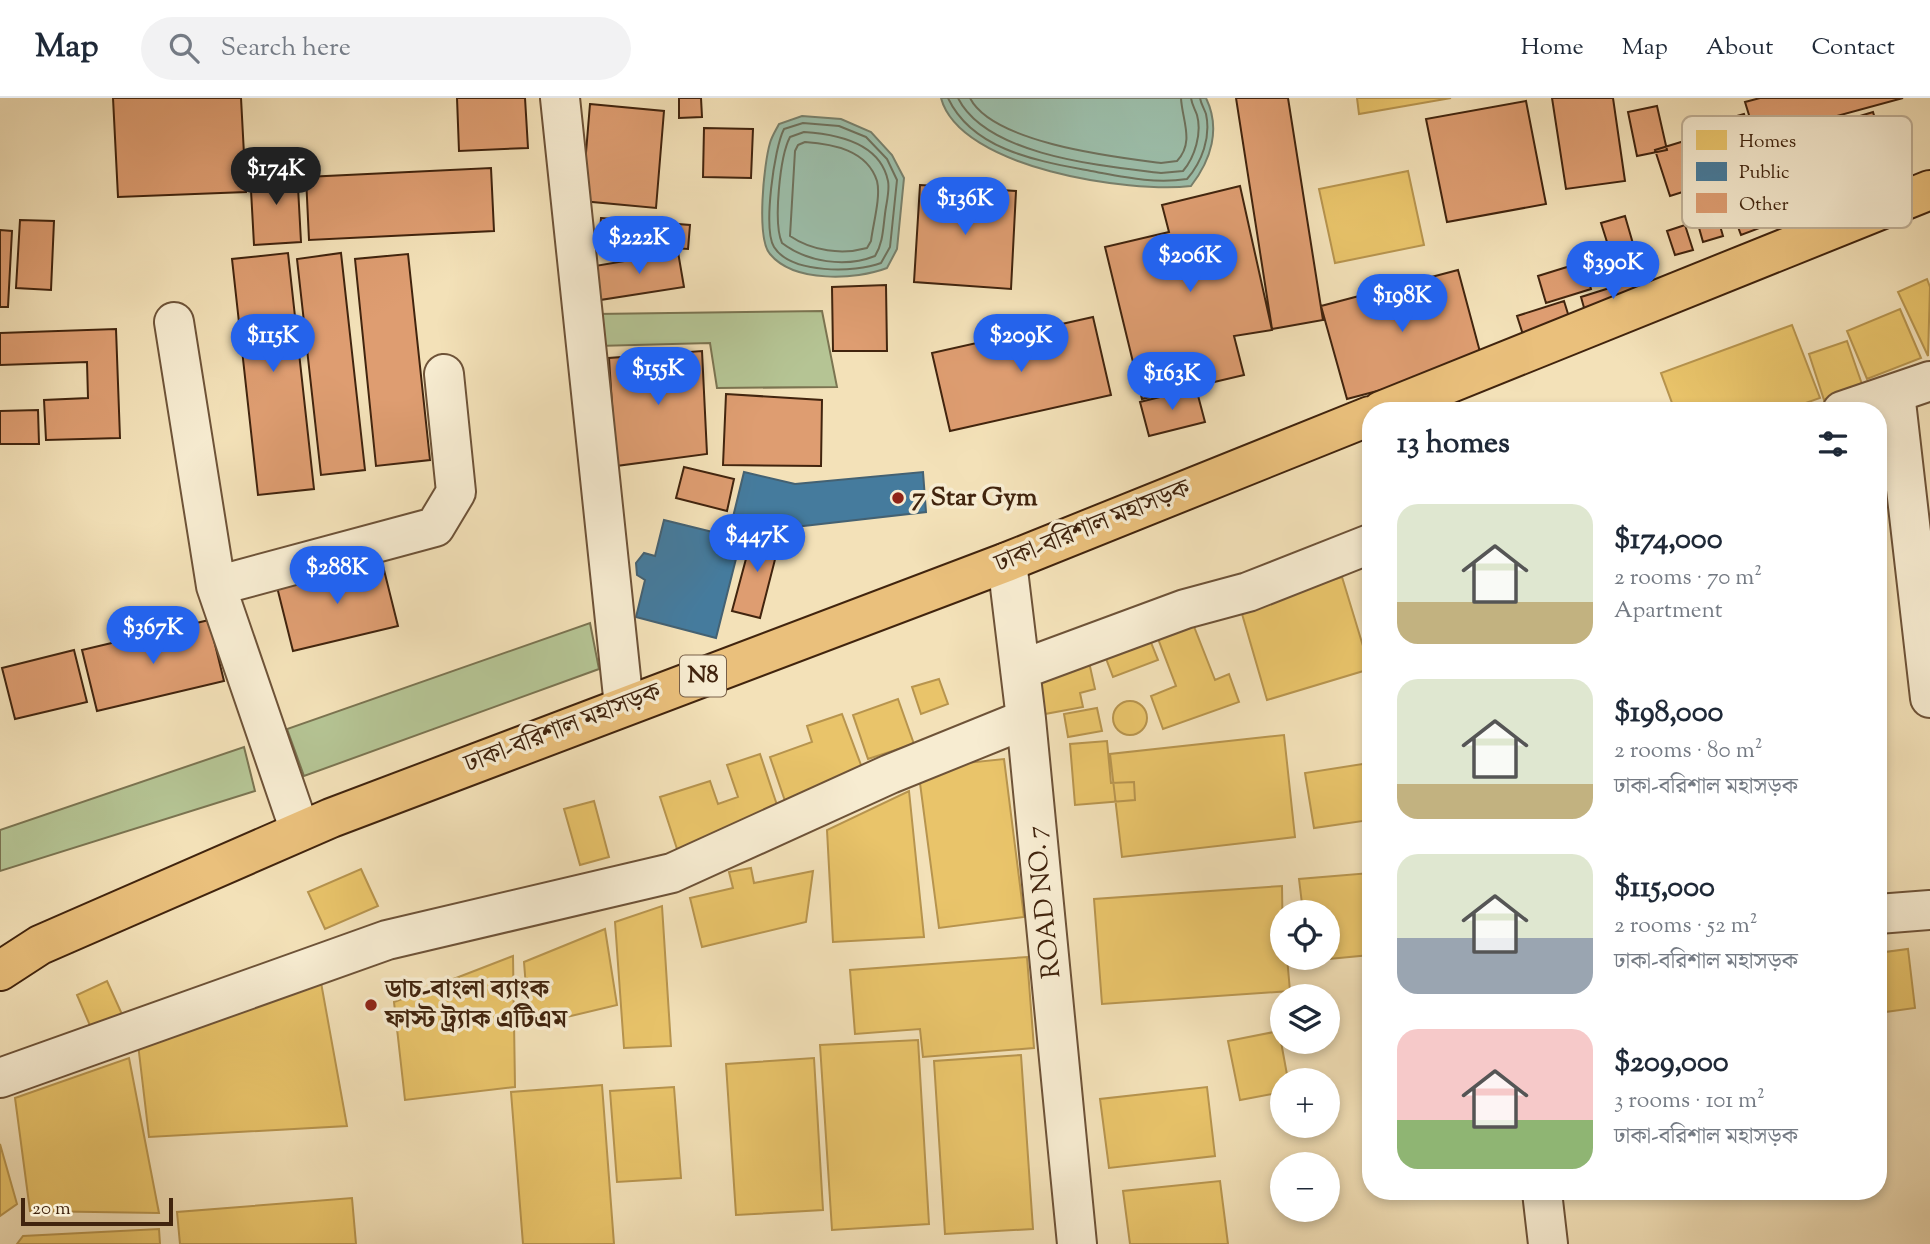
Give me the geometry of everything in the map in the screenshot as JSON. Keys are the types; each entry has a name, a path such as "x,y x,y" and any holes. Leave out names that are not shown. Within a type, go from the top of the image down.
{"highway":[{"path":"1912,197 1930,190"},
{"path":"1403,402 1836,228"},
{"name":"ঢাকা-বরিশাল মহাসড়ক","path":"0,971 40,945 300,831 1007,562 1362,419"},
{"name":"N8","path":"0,950 40,945"}],"street":[{"path":"560,98 624,706"},
{"path":"174,322 216,586 300,831"},
{"path":"216,586 435,527 456,492 444,374"},
{"path":"1868,402 1930,382"},
{"path":"1895,393 1930,698"},
{"path":"1020,670 1185,609 1248,592 1362,547"},
{"name":"ROAD NO. 7","path":"1007,562 1026,719 1077,1244"},
{"path":"0,1078 387,940 672,873 890,774 1026,719"},
{"path":"1887,913 1930,911"},
{"path":"1543,1200 1548,1244"}],"shaded area":[{"path":"822,311 837,387 717,388 710,343 597,346 596,314"},
{"path":"590,623 599,669 304,776 287,729"},
{"path":"244,747 255,791 0,871 0,830"}],"water":[{"path":"941,98 1206,98 1213,121 1212,144 1204,166 1191,186 1129,185 1090,180 1012,159 979,143 955,122"},
{"path":"802,116 841,119 871,132 892,155 904,178 897,249 887,268 859,275 809,274 794,270 770,254 763,233 762,217 771,140 779,124"}],"building: Homes":[{"path":"1357,98 1451,98 1359,114"},
{"path":"1408,171 1424,245 1335,263 1319,189"},
{"path":"1927,279 1930,287 1928,356 1898,292"},
{"path":"1900,309 1921,358 1867,379 1847,331"},
{"path":"1792,325 1820,398 1809,402 1672,402 1661,373"},
{"path":"1847,341 1863,387 1824,400 1809,354"},
{"path":"1342,577 1362,643 1362,671 1267,700 1240,607"},
{"path":"1193,624 1215,680 1229,674 1239,702 1163,729 1151,696 1176,686 1157,636"},
{"path":"1146,630 1158,660 1113,677 1102,648"},
{"path":"1089,662 1095,689 1080,693 1083,707 1045,714 1036,673"},
{"path":"939,679 948,704 921,714 912,687"},
{"path":"898,699 914,744 868,759 853,715"},
{"path":"1130,701 1142,706 1147,718 1142,730 1130,735 1118,730 1113,718 1118,706"},
{"path":"1097,708 1102,731 1068,737 1064,714"},
{"path":"842,714 864,773 785,801 770,757 812,742 807,726"},
{"path":"1284,735 1295,837 1122,857 1110,754"},
{"path":"1107,741 1111,783 1134,782 1135,800 1075,805 1070,744"},
{"path":"760,754 781,817 678,852 660,797 710,781 718,804 738,797 727,765"},
{"path":"1004,759 1024,917 939,928 918,768"},
{"path":"1362,764 1362,821 1314,828 1305,773"},
{"path":"909,791 924,937 833,942 827,830"},
{"path":"594,801 609,857 580,865 564,809"},
{"path":"751,868 754,883 813,871 806,922 702,947 690,898 733,888 729,872"},
{"path":"361,869 378,906 325,929 308,892"},
{"path":"1362,874 1362,956 1340,958 1340,900 1302,900 1299,879"},
{"path":"1282,886 1282,900 1270,900 1270,970 1288,970 1289,984 1270,984 1270,992 1102,1004 1094,899"},
{"path":"662,906 671,1046 624,1048 615,922"},
{"path":"605,929 617,1005 529,1026 524,962"},
{"path":"1908,949 1915,1008 1887,1012 1887,952"},
{"path":"513,956 515,1087 405,1100 394,1002"},
{"path":"1027,957 1034,1048 923,1057 920,1029 855,1034 850,970"},
{"path":"320,977 347,1126 149,1137 138,1044"},
{"path":"107,981 125,1021 94,1035 77,995"},
{"path":"1270,1033 1270,1054 1283,1054 1286,1068 1270,1068 1270,1094 1240,1100 1228,1041"},
{"path":"918,1040 929,1224 832,1230 820,1045"},
{"path":"1021,1055 1033,1229 945,1234 934,1061"},
{"path":"129,1058 159,1213 30,1211 15,1098"},
{"path":"814,1058 823,1210 736,1215 726,1064"},
{"path":"602,1085 614,1244 523,1244 511,1092"},
{"path":"674,1087 681,1178 617,1182 610,1091"},
{"path":"1207,1087 1215,1156 1109,1168 1100,1099"},
{"path":"0,1144 17,1204 0,1216"},
{"path":"1220,1181 1228,1244 1130,1244 1123,1191"},
{"path":"352,1198 356,1244 180,1244 177,1212"},
{"path":"159,1229 160,1244 17,1244 23,1236"}],"building: Public":[{"path":"744,472 795,484 923,472 926,512 786,528 733,517"},
{"path":"664,520 741,539 716,638 636,617 645,580 637,575 636,563 644,553 655,556"}],"building: Other":[{"path":"113,98 241,98 246,192 118,197"},
{"path":"457,98 525,98 528,148 459,151"},
{"path":"679,98 701,98 702,117 679,118"},
{"path":"1236,98 1288,98 1323,320 1272,329"},
{"path":"1552,98 1613,98 1625,181 1566,189"},
{"path":"1760,98 1903,98 1837,116 1749,116 1745,102"},
{"path":"1526,101 1546,204 1447,222 1426,119"},
{"path":"590,104 664,111 656,208 582,201"},
{"path":"1657,106 1667,150 1637,156 1628,112"},
{"path":"704,128 753,129 751,178 703,177"},
{"path":"1682,142 1682,192 1670,196 1655,150"},
{"path":"491,168 494,231 309,240 306,177"},
{"path":"297,169 301,242 254,245 250,172"},
{"path":"920,185 1016,191 1011,289 914,282"},
{"path":"1240,186 1272,330 1234,336 1244,375 1142,399 1105,247 1169,232 1162,205"},
{"path":"1625,216 1636,254 1613,261 1601,223"},
{"path":"601,218 690,225 688,249 599,243"},
{"path":"20,220 54,221 51,290 16,288"},
{"path":"1682,226 1686,228 1693,250 1675,255 1667,231"},
{"path":"1699,228 1721,228 1723,236 1703,242"},
{"path":"1738,228 1760,228 1741,235"},
{"path":"0,230 12,231 8,307 0,307"},
{"path":"678,252 684,287 600,300 595,266"},
{"path":"288,253 314,489 258,495 232,259"},
{"path":"341,253 365,470 321,475 297,259"},
{"path":"408,254 430,460 376,466 355,259"},
{"path":"1583,262 1591,289 1546,303 1538,276"},
{"path":"1458,270 1483,363 1347,399 1321,306"},
{"path":"1638,279 1645,305 1588,322 1581,297"},
{"path":"886,285 887,351 833,351 832,287"},
{"path":"1564,301 1574,333 1527,347 1517,316"},
{"path":"1093,317 1111,395 950,431 932,353"},
{"path":"116,329 120,438 46,440 44,400 88,398 87,362 0,365 0,333"},
{"path":"702,351 707,454 616,466 609,358"},
{"path":"1196,388 1205,422 1149,436 1140,402"},
{"path":"726,394 822,400 821,466 723,465"},
{"path":"38,410 39,444 0,444 0,411"},
{"path":"684,467 734,479 727,511 676,498"},
{"path":"754,529 781,536 760,618 732,611"},
{"path":"382,562 398,626 293,651 277,587"},
{"path":"209,620 224,681 97,711 82,650"},
{"path":"74,650 87,702 15,719 2,668"}],"place":[{"name":"7 Star Gym","path":"898,498"},
{"name":"ডাচ-বাংলা ব্যাংক ফাস্ট ট্র্যাক এটিএম","path":"371,1005"}]}
